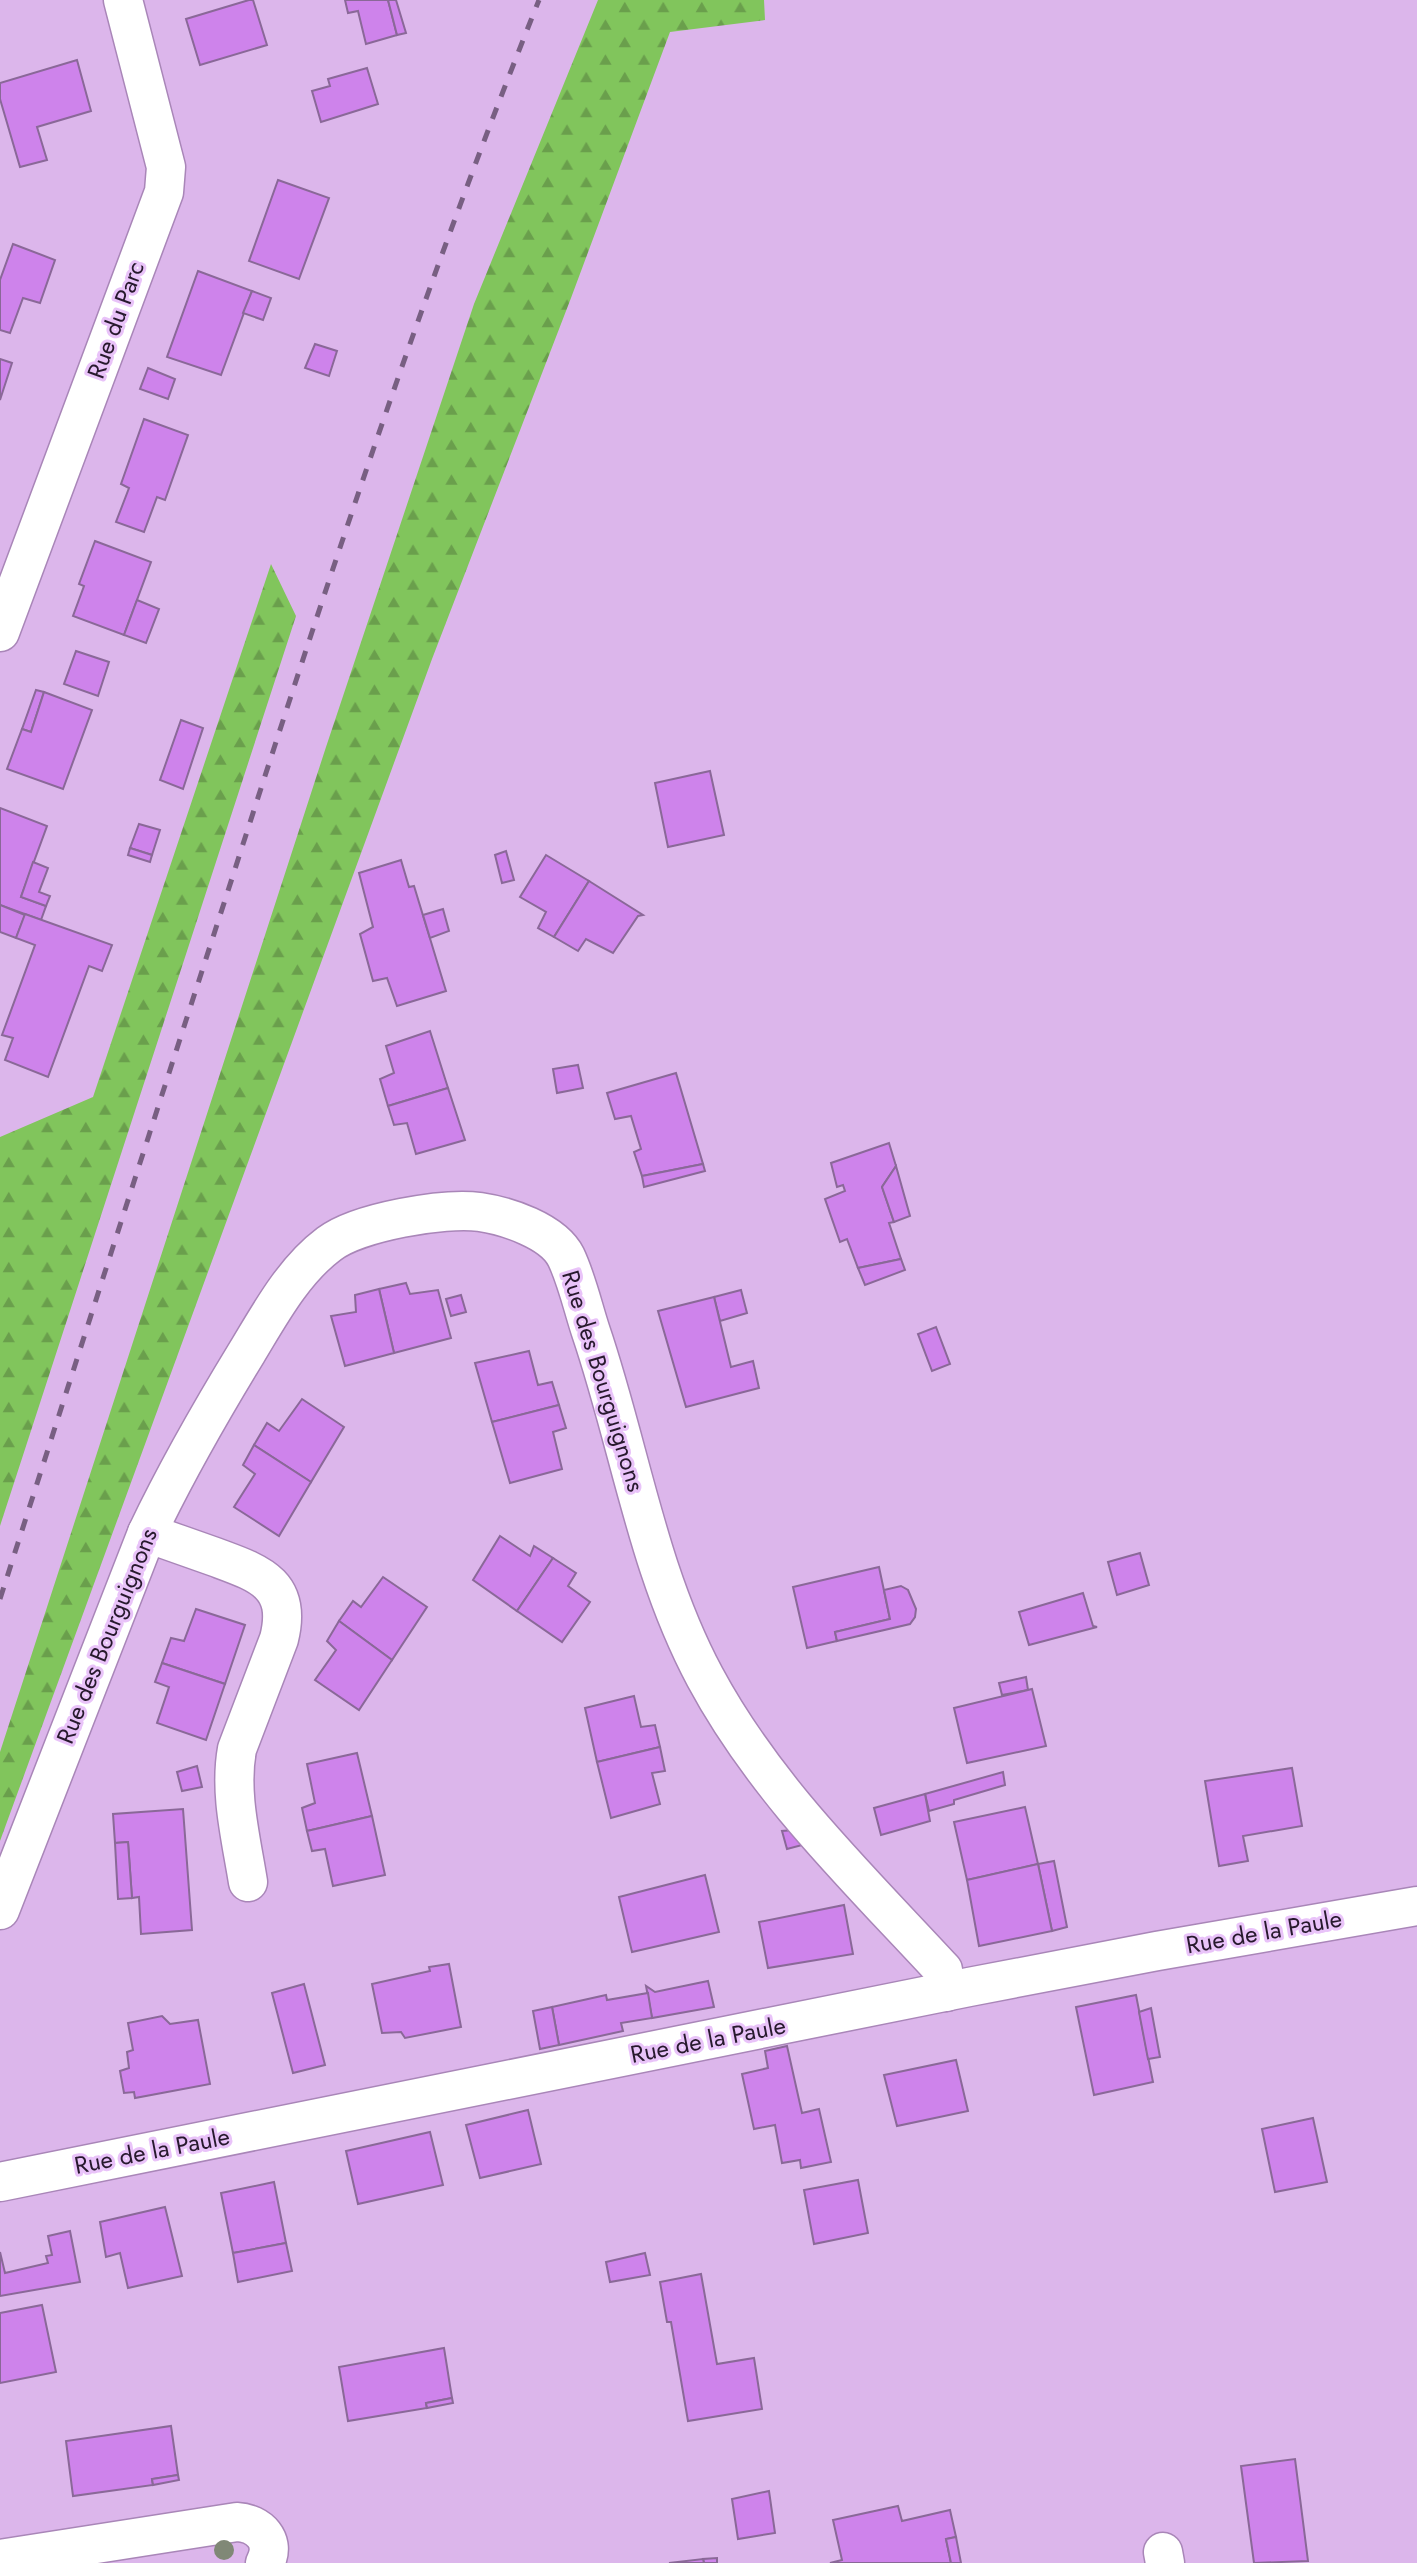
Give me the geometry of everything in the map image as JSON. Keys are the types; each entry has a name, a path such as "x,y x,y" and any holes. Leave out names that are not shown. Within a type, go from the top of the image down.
{"street":[{"name":"Rue du Parc","path":"0,632 164,192 166,167 123,0"},
{"name":"Rue des Bourguignons","path":"0,1910 147,1533 216,1403 278,1301 306,1265 331,1242 358,1230 429,1212 474,1211 499,1215 522,1223 543,1235 565,1254 604,1372 651,1548 704,1674 737,1731 772,1779 816,1832 943,1970 946,1992"},
{"path":"147,1533 258,1573 275,1590 282,1606 283,1622 279,1639 239,1741 234,1766 233,1788 248,1882"},
{"name":"Rue de la Paule","path":"0,2182 1144,1953 1417,1906"},
{"path":"0,2559 248,2522 258,2527 266,2536 268,2557 265,2563"}],"green space":[{"path":"598,0 764,0 765,20 670,32 432,659 0,1841 0,1752 326,747 474,304"},
{"path":"271,564 296,616 0,1526 0,1137 93,1097"}],"building":[{"path":"253,0 267,45 200,65 186,19"},
{"path":"345,0 388,0 397,35 366,44 358,11 348,13"},
{"path":"388,0 396,0 406,33 397,35"},
{"path":"77,60 91,111 37,127 47,160 20,167 0,99 0,83"},
{"path":"367,68 378,104 321,122 312,91 330,86 328,79"},
{"path":"278,180 329,198 299,279 249,261"},
{"path":"13,244 55,260 40,303 23,298 10,333 0,330 0,280"},
{"path":"198,271 252,291 221,375 167,357"},
{"path":"252,291 271,298 263,320 243,313"},
{"path":"315,344 337,351 329,376 305,368"},
{"path":"0,359 12,363 0,400"},
{"path":"148,368 175,379 168,399 140,389"},
{"path":"144,419 188,435 165,500 157,497 144,532 116,522 129,488 121,484"},
{"path":"95,541 151,562 124,635 73,616 84,586 79,584"},
{"path":"137,600 159,609 146,643 124,635"},
{"path":"76,651 109,662 98,696 64,684"},
{"path":"36,690 44,692 31,732 22,729"},
{"path":"44,692 92,710 63,789 7,769 22,729 31,732"},
{"path":"181,720 203,728 183,789 160,780"},
{"path":"710,771 724,835 668,847 655,783"},
{"path":"0,808 47,826 21,897 46,906 41,920 0,905"},
{"path":"139,824 160,830 152,855 130,848"},
{"path":"130,848 152,855 150,862 128,855"},
{"path":"506,851 514,880 502,883 495,855"},
{"path":"546,855 589,881 554,937 538,928 546,912 520,897"},
{"path":"401,860 409,887 414,886 446,991 397,1006 387,978 373,981 360,934 373,927 359,873"},
{"path":"33,862 48,868 39,892 50,896 46,906 21,897"},
{"path":"589,881 643,915 638,916 613,953 586,939 578,951 554,937"},
{"path":"0,905 25,915 16,938 0,932"},
{"path":"443,909 449,931 430,938 423,915"},
{"path":"25,914 112,945 102,971 89,966 48,1077 5,1060 13,1038 2,1035 35,945 16,938"},
{"path":"430,1031 448,1088 388,1106 380,1079 394,1073 386,1046"},
{"path":"578,1065 583,1088 557,1093 553,1069"},
{"path":"676,1073 703,1164 642,1176 634,1152 641,1149 631,1116 615,1119 607,1093"},
{"path":"448,1088 465,1140 416,1154 407,1123 394,1125 388,1106"},
{"path":"889,1143 896,1166 882,1187 894,1222 889,1223 901,1259 858,1268 847,1239 840,1242 825,1199 845,1191 843,1185 837,1187 831,1163"},
{"path":"703,1164 705,1171 644,1187 642,1176"},
{"path":"896,1166 910,1216 894,1222 882,1187"},
{"path":"901,1259 905,1270 865,1285 858,1268"},
{"path":"406,1283 410,1294 438,1290 451,1338 394,1353 379,1289"},
{"path":"379,1289 394,1353 345,1366 331,1316 356,1312 355,1295"},
{"path":"741,1290 747,1313 720,1321 714,1297"},
{"path":"461,1295 466,1312 451,1316 446,1299"},
{"path":"714,1297 731,1367 753,1361 759,1388 686,1407 658,1311"},
{"path":"936,1327 950,1364 932,1371 918,1334"},
{"path":"529,1351 538,1385 552,1382 559,1405 492,1422 475,1363"},
{"path":"302,1399 344,1427 311,1482 254,1445 267,1423 279,1431"},
{"path":"559,1405 566,1428 553,1432 562,1469 510,1483 492,1422"},
{"path":"254,1445 311,1482 279,1536 234,1507 255,1474 243,1465"},
{"path":"500,1536 530,1556 534,1546 553,1558 517,1611 473,1580"},
{"path":"1140,1553 1149,1585 1117,1595 1108,1562"},
{"path":"553,1558 576,1573 568,1586 590,1602 562,1642 517,1611"},
{"path":"879,1567 890,1619 835,1632 837,1641 807,1648 793,1587"},
{"path":"383,1577 427,1607 392,1660 339,1621 353,1601 361,1607"},
{"path":"901,1586 908,1590 916,1609 910,1624 837,1641 835,1632 890,1619 884,1590"},
{"path":"1083,1593 1093,1626 1097,1627 1029,1645 1019,1612"},
{"path":"196,1609 245,1625 225,1684 162,1663 171,1638 184,1641"},
{"path":"339,1621 392,1660 359,1710 315,1680 336,1650 327,1641"},
{"path":"162,1663 225,1684 206,1740 157,1723 169,1687 155,1682"},
{"path":"1026,1677 1028,1690 1002,1695 999,1683"},
{"path":"1032,1689 1046,1746 967,1763 954,1708"},
{"path":"634,1696 641,1727 655,1725 660,1747 597,1762 585,1708"},
{"path":"660,1747 665,1771 652,1773 660,1804 611,1818 597,1762"},
{"path":"357,1753 372,1816 307,1831 302,1808 315,1803 307,1764"},
{"path":"197,1766 202,1787 182,1791 177,1772"},
{"path":"1292,1768 1302,1826 1243,1836 1248,1861 1219,1866 1205,1781"},
{"path":"1003,1772 1005,1785 954,1800 954,1804 929,1811 925,1794"},
{"path":"925,1794 930,1821 881,1835 874,1808"},
{"path":"1025,1807 1038,1864 967,1880 954,1822"},
{"path":"183,1809 192,1930 141,1934 139,1897 132,1898 128,1842 115,1843 113,1814"},
{"path":"372,1816 385,1875 333,1886 325,1849 312,1851 307,1831"},
{"path":"794,1830 806,1844 787,1849 782,1831"},
{"path":"128,1842 132,1898 118,1899 115,1843"},
{"path":"1054,1861 1067,1927 1052,1931 1038,1864"},
{"path":"1038,1864 1052,1931 979,1946 967,1880"},
{"path":"705,1875 719,1932 632,1952 619,1897"},
{"path":"844,1905 853,1954 768,1968 759,1922"},
{"path":"449,1964 461,2027 405,2038 401,2032 382,2033 372,1984 430,1971 429,1967"},
{"path":"708,1981 714,2007 652,2018 646,1986 655,1992"},
{"path":"304,1984 325,2065 293,2073 272,1993"},
{"path":"648,1993 652,2018 621,2023 623,2031 559,2045 552,2007 606,1995 607,2000"},
{"path":"1136,1995 1153,2082 1094,2095 1076,2007"},
{"path":"552,2007 559,2045 540,2049 533,2011"},
{"path":"1151,2008 1160,2057 1148,2059 1139,2012"},
{"path":"162,2016 170,2024 198,2020 210,2084 135,2098 134,2092 124,2093 120,2071 129,2068 127,2052 133,2050 128,2023"},
{"path":"787,2046 802,2113 819,2109 831,2162 801,2168 800,2160 782,2163 775,2125 754,2129 742,2074 768,2068 765,2051"},
{"path":"956,2060 968,2111 897,2126 884,2075"},
{"path":"528,2110 541,2164 480,2178 466,2125"},
{"path":"1313,2118 1327,2182 1275,2192 1262,2129"},
{"path":"430,2132 443,2185 358,2204 346,2151"},
{"path":"858,2180 868,2233 814,2244 804,2190"},
{"path":"274,2182 286,2243 233,2253 221,2193"},
{"path":"165,2207 182,2276 128,2288 120,2253 106,2257 100,2222"},
{"path":"70,2231 80,2282 0,2296 0,2252 5,2273 48,2263 46,2256 52,2255 48,2236"},
{"path":"286,2243 292,2271 238,2282 233,2253"},
{"path":"645,2253 650,2275 610,2282 606,2262"},
{"path":"701,2274 717,2364 754,2358 762,2409 688,2421 671,2322 667,2322 660,2282"},
{"path":"42,2305 56,2372 0,2383 0,2313"},
{"path":"444,2348 452,2398 426,2403 427,2408 348,2421 339,2367"},
{"path":"452,2398 453,2403 427,2408 426,2403"},
{"path":"171,2426 178,2475 152,2479 153,2485 73,2496 66,2441"},
{"path":"1295,2459 1308,2561 1254,2563 1241,2466"},
{"path":"178,2475 179,2480 153,2485 152,2479"},
{"path":"769,2491 775,2533 738,2539 732,2499"},
{"path":"898,2506 902,2521 950,2510 956,2537 946,2539 951,2563 830,2563 842,2560 833,2520"},
{"path":"956,2537 961,2563 951,2563 946,2539"},
{"path":"717,2558 717,2563 704,2563 703,2559"},
{"path":"703,2559 704,2563 669,2563"}],"railway":[{"path":"0,1599 337,558 454,222 539,0"}]}
